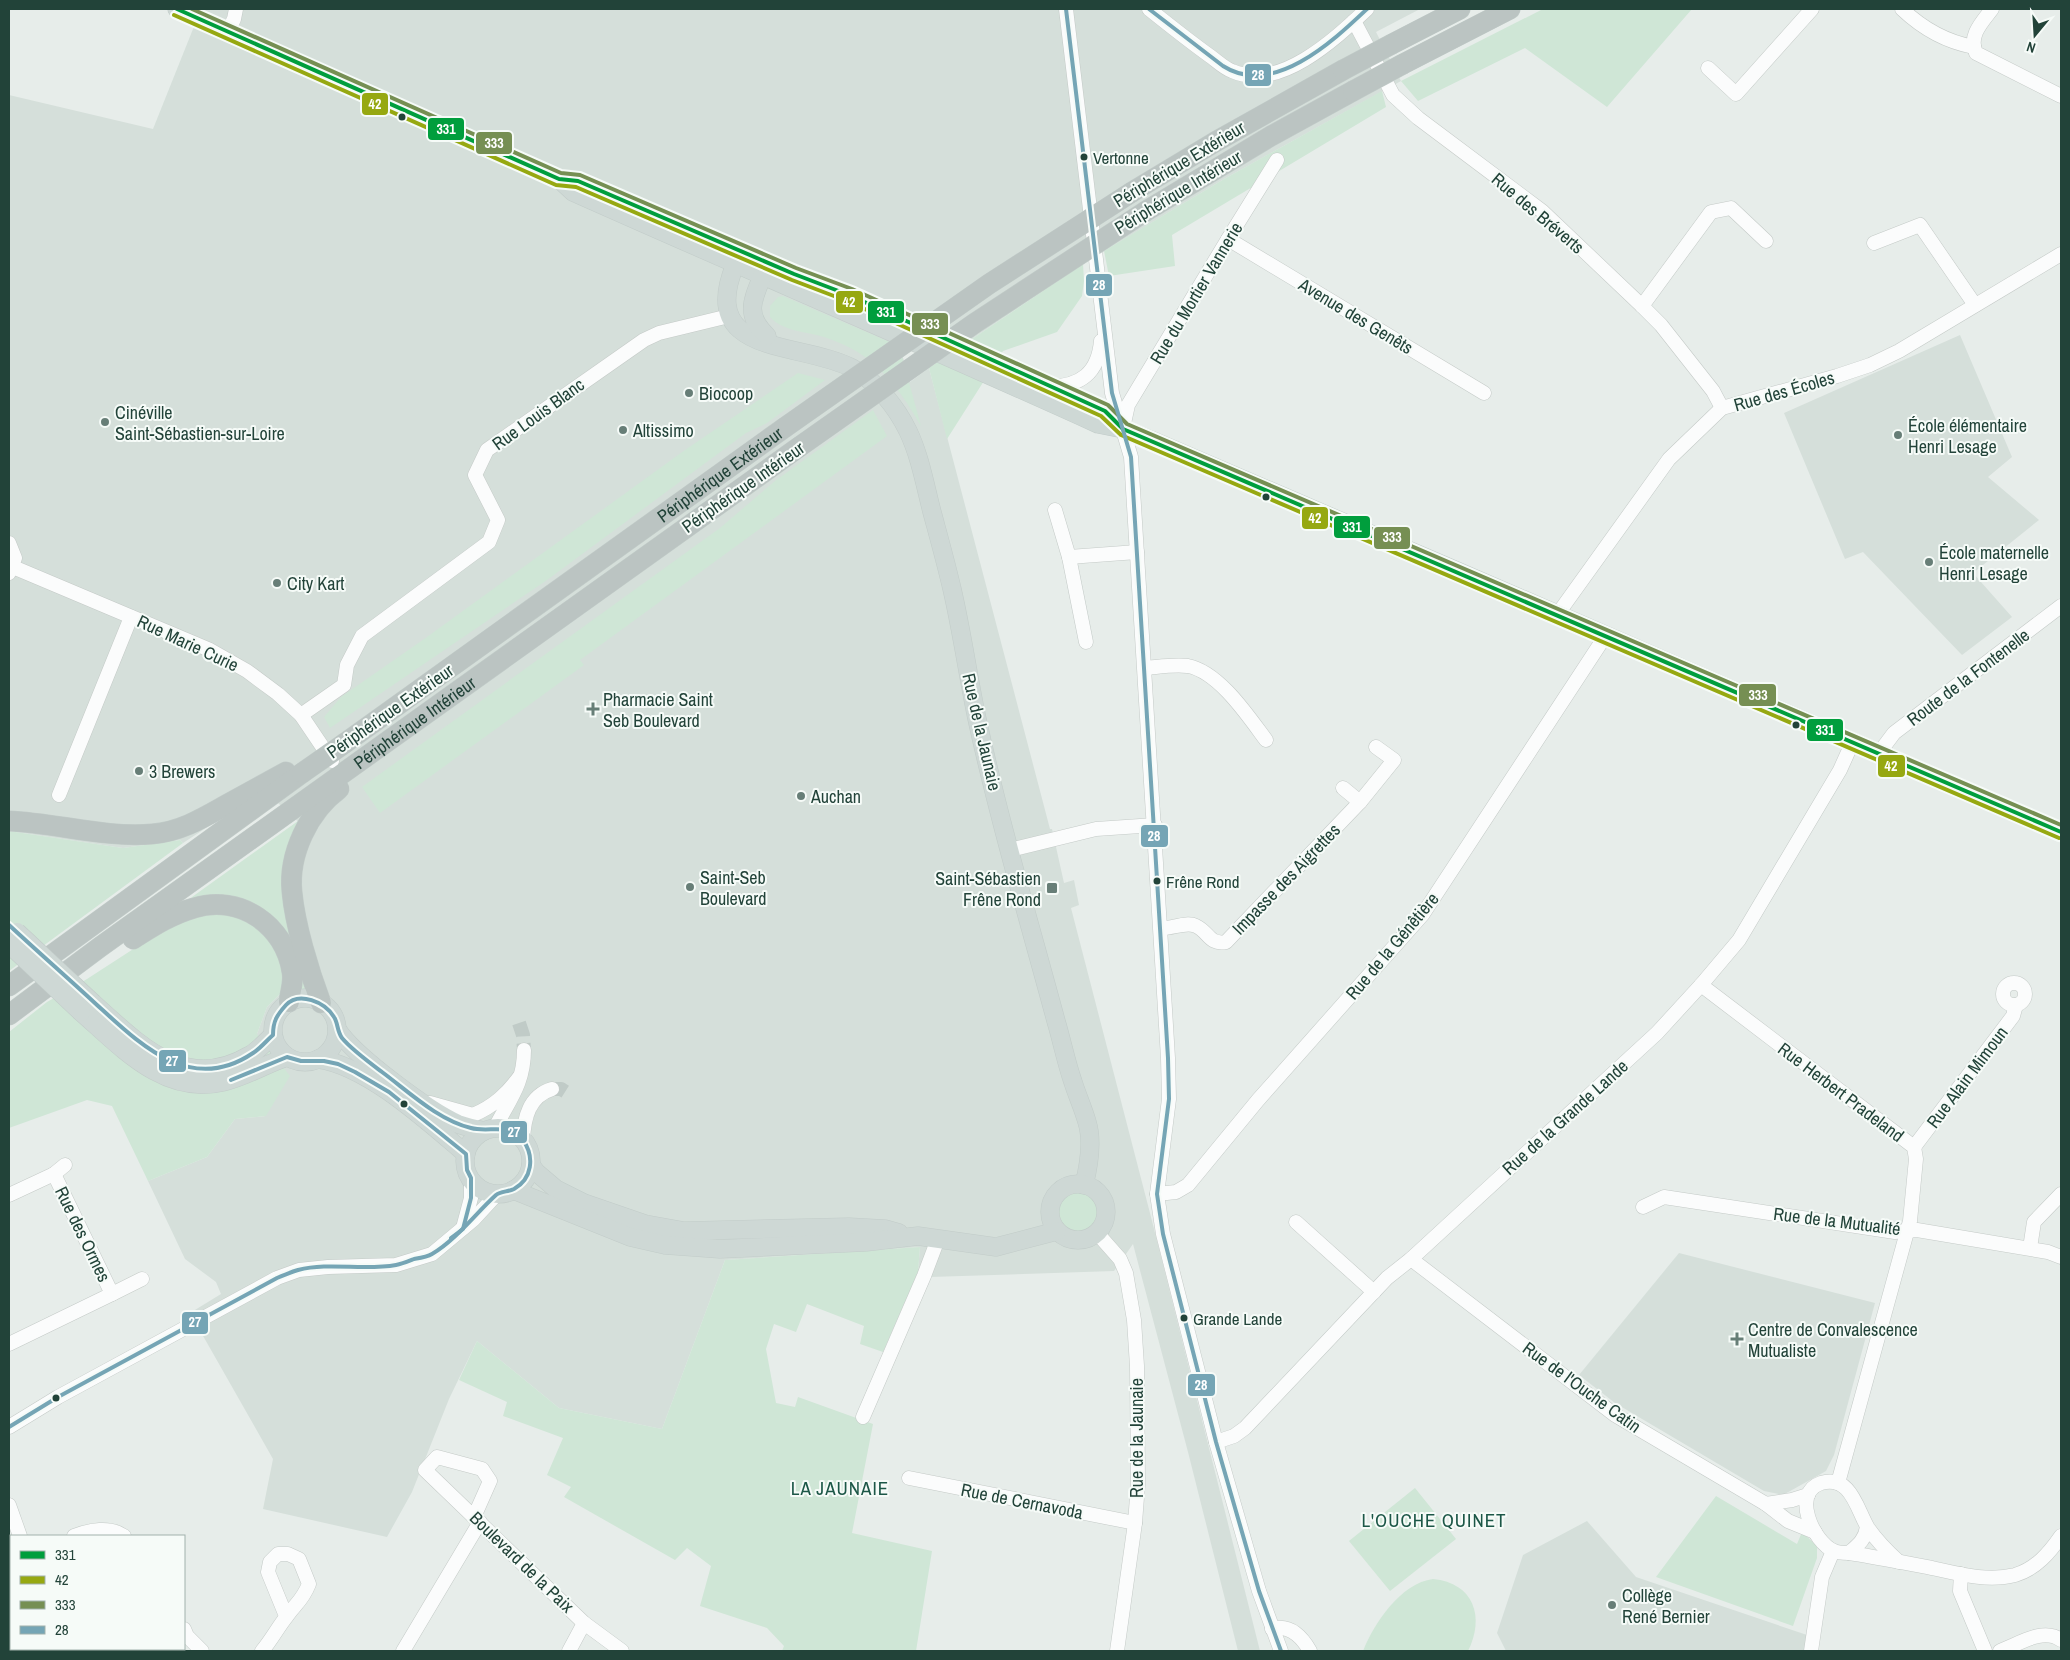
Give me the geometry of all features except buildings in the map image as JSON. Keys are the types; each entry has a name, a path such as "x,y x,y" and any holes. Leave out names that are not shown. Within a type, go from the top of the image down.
{"highway":[{"name":"Périphérique Extérieur","path":"9,986 302,773 784,428 989,284 1132,192 1223,138 1343,70 1460,9"},
{"name":"Périphérique Intérieur","path":"328,790 362,766 406,728 984,317 1146,211 1271,136 1403,64 1510,9"},
{"path":"15,819 104,833 154,834 198,822 288,771 302,773"},
{"path":"9,1015 100,947 328,790"},
{"path":"321,1002 306,958 292,891 292,879 297,850 308,825 328,790"},
{"path":"100,947 119,946 161,922 195,908 221,905 236,906 259,917 275,932 282,942 289,958 292,975 289,1002"}],"main road":[{"path":"177,9 200,13 228,31 559,179 573,192 736,258 876,307 960,344 1104,411 1123,429"},
{"path":"736,258 758,271 1098,424 1123,429 1853,741 2061,832"},
{"path":"729,316 727,297 736,258"},
{"path":"758,271 864,310 876,307"},
{"name":"Rue de la Jaunaie","path":"758,271 752,308 754,322 767,336"},
{"name":"Rue de la Jaunaie","path":"729,316 747,320 752,332 776,340 784,348"},
{"name":"Rue de la Jaunaie","path":"729,316 745,335 756,340 816,354 838,362 866,377 891,405 907,429 916,452 952,589 978,720 1010,850 1072,1080 1088,1124 1090,1141 1084,1185"},
{"path":"11,933 144,1066 156,1073 177,1081 201,1084 224,1082 287,1057"},
{"path":"466,1154 400,1101 363,1075 338,1064 318,1059 302,1062 287,1057 278,1047 273,1035 273,1025 276,1016 289,1002 305,998 321,1002 334,1017 342,1038 379,1070 441,1115 458,1123 490,1129 511,1130 524,1140 530,1152 531,1165 525,1180 505,1192"},
{"path":"87,1008 154,1055 171,1063 191,1068 210,1069 232,1064 252,1054 273,1035"},
{"path":"318,1059 332,1047 337,1029"},
{"path":"490,1129 473,1140 466,1154 467,1170 471,1178 482,1189 505,1192 630,1237 666,1245 720,1249 866,1242 918,1236 996,1248 1056,1231"},
{"path":"531,1165 547,1182 570,1197 607,1213 645,1224 684,1231 826,1227 876,1228 909,1236"},
{"path":"1084,1185 1097,1191 1105,1202 1105,1222 1092,1237 1080,1241 1067,1239 1056,1231 1052,1224 1050,1206 1054,1198 1067,1186 1084,1185"}],"street":[{"path":"228,31 234,19 236,9"},
{"path":"1066,9 1102,320 1113,398 1131,457 1155,825 1170,1099 1158,1194 1162,1234 1216,1442 1259,1591 1281,1651"},
{"path":"1149,9 1231,71 1249,76 1266,76 1283,72 1299,64 1367,9"},
{"path":"1708,68 1736,94 1812,9"},
{"path":"1902,9 1918,22 1950,41 1974,47"},
{"path":"1992,9 1975,34 1974,47 1976,53 2061,96"},
{"name":"Rue des Bréverts","path":"1354,21 1393,95 1418,118 1542,211 1642,306 1661,325 1713,391 1722,408"},
{"name":"Rue du Mortier Vannerie","path":"1123,429 1128,405 1278,160"},
{"path":"1642,306 1711,212 1731,208 1766,241"},
{"path":"1874,243 1920,225 1975,305"},
{"name":"Avenue des Genêts","path":"1228,239 1484,394"},
{"name":"Rue des Écoles","path":"1557,615 1669,459 1722,408 1838,376 1899,351 2061,254"},
{"name":"Rue Louis Blanc","path":"301,715 344,685 347,665 362,636 489,542 498,520 474,475 488,450 644,340 659,333 729,316"},
{"path":"1049,387 1066,385 1079,380 1093,368 1100,353 1102,320"},
{"path":"1055,510 1068,557 1086,642"},
{"path":"9,543 14,552 11,570"},
{"path":"1068,557 1137,552"},
{"name":"Rue Marie Curie","path":"11,570 131,616 210,650 247,670 301,715 332,762"},
{"name":"Route de la Fontenelle","path":"1879,753 1894,733 2061,606"},
{"path":"59,795 131,616"},
{"name":"Rue de la Génêtière","path":"1158,1194 1176,1192 1188,1186 1258,1100 1423,914 1606,635"},
{"path":"1145,668 1188,666 1210,676 1243,709 1266,740"},
{"name":"Rue de la Grande Lande","path":"1216,1442 1234,1436 1245,1428 1387,1278 1411,1259 1658,1033 1739,940 1840,770 1853,741"},
{"path":"1343,788 1360,802 1394,760 1376,747"},
{"name":"Impasse des Aigrettes","path":"1161,928 1194,925 1212,940 1219,943 1226,942 1360,802"},
{"path":"1010,850 1096,829 1155,825"},
{"name":"Rue Herbert Pradeland","path":"1701,985 1914,1147 1916,1159 1910,1221 1838,1483"},
{"name":"Rue Alain Mimoun","path":"1914,1147 2013,1016 2016,1005"},
{"path":"490,1129 516,1092 524,1050"},
{"path":"418,1099 473,1115 496,1103 508,1093 520,1076"},
{"path":"524,1140 525,1116 532,1103 536,1096 552,1089"},
{"name":"Rue des Ormes","path":"9,1195 54,1174 65,1165"},
{"name":"Rue des Ormes","path":"54,1174 112,1294"},
{"path":"463,1229 471,1198 471,1178"},
{"path":"9,1426 58,1397 277,1278 299,1270 328,1267 396,1265 432,1254 505,1192"},
{"path":"2030,1248 2034,1222 2061,1194"},
{"name":"Rue de la Mutualité","path":"1643,1207 1664,1197 1894,1232 1916,1230 2030,1248 2061,1257"},
{"path":"1296,1222 1374,1292"},
{"path":"720,1249 774,1229"},
{"name":"Rue de la Jaunaie","path":"1097,1233 1120,1259 1126,1273 1131,1296 1137,1366 1138,1484 1135,1523 1116,1651"},
{"path":"863,1417 938,1239"},
{"name":"Rue de l'Ouche Catin","path":"1411,1259 1615,1415 1766,1504 1788,1521 1815,1532"},
{"name":"Rue des Ormes","path":"9,1344 142,1279"},
{"name":"Boulevard de la Paix","path":"477,1520 490,1482 482,1469 437,1457 425,1470 584,1623 622,1651"},
{"name":"Rue de Cernavoda","path":"909,1478 1135,1523"},
{"path":"1766,1504 1792,1500 1808,1495 1819,1484 1838,1483 1846,1488 1852,1496 1867,1527 1884,1548 1900,1562"},
{"path":"1808,1495 1807,1513 1815,1532 1825,1546 1833,1551 1961,1574 1986,1578 2017,1574 2047,1556 2061,1536"},
{"path":"9,1505 20,1535"},
{"path":"404,1651 477,1520"},
{"path":"1849,1553 1861,1543 1866,1535 1867,1527"},
{"path":"76,1535 89,1530 118,1532 122,1535"},
{"path":"1811,1651 1822,1577 1833,1551"},
{"path":"1961,1574 1960,1591 1985,1651"},
{"path":"262,1651 275,1636 286,1616"},
{"path":"569,1651 584,1623"},
{"path":"1272,1629 1285,1628 1292,1631 1303,1640 1310,1651"},
{"path":"185,1631 187,1636 202,1651"},
{"path":"2000,1651 2043,1634 2056,1636 2061,1640"}],"shaded area":[{"path":"201,9 1420,9 1376,32 1401,81 1224,179 1083,264 929,368 1050,829 1052,829 1064,883 1074,880 1079,905 1071,908 1260,1651 1238,1651 1133,1244 1114,1271 930,1277 918,1272 920,1247 725,1260 662,1429 559,1408 477,1341 449,1399 412,1492 387,1537 263,1509 273,1459 190,1313 221,1294 216,1282 185,1259 148,1181 207,1157 235,1119 266,1116 257,1034 267,1007 282,992 323,993 296,889 308,831 264,790 183,843 180,840 123,848 9,831 9,95 153,129","holes":["887,302 916,314 929,368 910,382"]},
{"name":"École élémentaire Henri Lesage","path":"1960,335 2012,457 1988,477 2039,520 1973,573 2012,617 1962,655 1863,552 1845,559 1784,413"},
{"name":"Centre de Convalescence Mutualiste","path":"1679,1253 1875,1303 1834,1455 1826,1471 1783,1495 1764,1491 1615,1403 1579,1375"},
{"name":"Collège René Bernier","path":"1587,1521 1636,1577 1807,1635 1805,1651 1506,1651 1497,1633 1523,1555"}],"green space":[{"path":"1543,9 1692,9 1607,107 1525,48 1418,101 1401,81"},
{"path":"1382,91 1386,107 1172,235 1175,266 1109,276 1104,251 1224,179"},
{"path":"1083,264 1084,281 1082,296 1057,332 1003,351 947,439 929,368"},
{"path":"783,296 899,346 921,426 893,383 870,361 841,344 824,337 782,326 770,317 770,306 778,297"},
{"path":"798,373 825,380 767,423 746,433 547,580 330,728 324,717 341,697 685,450"},
{"path":"873,410 887,436 580,660 584,665 380,813 362,787 720,528 775,481"},
{"path":"298,821 308,831 296,889 324,993 282,992 267,1007 257,1034 290,1076 266,1116 235,1119 207,1157 148,1181 112,1106 87,1100 9,1128 9,1032 47,1002 87,979 175,922 192,897"},
{"path":"9,831 123,848 180,840 183,843 9,971"},
{"path":"1078,1192 1092,1198 1098,1212 1092,1226 1078,1232 1064,1226 1058,1212 1064,1198"},
{"path":"920,1247 918,1272 883,1352 860,1344 864,1326 807,1304 796,1332 774,1324 766,1349 776,1403 795,1407 798,1397 873,1424 852,1533 932,1551 916,1651 782,1651 784,1646 767,1628 700,1606 711,1566 687,1548 675,1560 564,1497 571,1487 547,1475 563,1438 503,1416 507,1402 459,1380 477,1341 559,1408 662,1429 725,1260"},
{"path":"1415,1488 1456,1539 1390,1591 1349,1541"},
{"path":"1716,1496 1797,1544 1802,1532 1817,1546 1817,1558 1793,1626 1656,1577"},
{"path":"1433,1579 1458,1587 1467,1595 1472,1604 1475,1614 1475,1626 1468,1651 1363,1651 1374,1628 1390,1606 1410,1588 1421,1582"}],"tunnel":[{"path":"519,1023 523,1035 524,1050"},
{"path":"552,1089 561,1089 569,1094"}],"transit line":[{"name":"331","path":"177,9 559,179 578,181 794,274 849,295 1105,411 1123,429 2061,832"},
{"name":"333","path":"192,9 561,173 580,175 796,268 852,289 1108,405 1127,424 2061,825"},
{"name":"28","path":"1066,9 1112,393 1131,457 1168,1058 1169,1099 1157,1194 1163,1234 1216,1442 1259,1591 1281,1651"},
{"name":"28","path":"1149,9 1223,66 1242,74 1262,75 1282,70 1320,50 1367,9"},
{"name":"42","path":"174,15 556,185 576,187 792,280 847,301 1101,416 1121,435 2059,838"},
{"name":"27","path":"9,925 131,1035 149,1049 168,1060 188,1067 209,1069 230,1065 256,1051 273,1035 276,1018 291,1001 298,999 312,1000 330,1012 335,1019 340,1035 350,1047 424,1104 447,1119 471,1128 512,1131 523,1140 530,1160 528,1174 520,1185 496,1195 466,1226 430,1255 384,1267 335,1266 310,1268 298,1270 277,1278 58,1397 9,1427"},
{"name":"27","path":"231,1080 287,1057 301,1061 324,1061 338,1064 389,1092 466,1154 467,1170 471,1178 471,1198 463,1229 451,1238"}],"place":[{"name":"Vertonne","path":"1084,157"},
{"name":"Biocoop","path":"689,393"},
{"name":"Cinéville Saint-Sébastien-sur-Loire","path":"105,422"},
{"name":"Altissimo","path":"623,430"},
{"name":"École élémentaire Henri Lesage","path":"1898,435"},
{"name":"École maternelle Henri Lesage","path":"1929,562"},
{"name":"City Kart","path":"277,583"},
{"name":"Pharmacie Saint Seb Boulevard","path":"593,709"},
{"name":"3 Brewers","path":"139,771"},
{"name":"Auchan","path":"801,796"},
{"name":"Frêne Rond","path":"1157,881"},
{"name":"Saint-Seb Boulevard","path":"690,887"},
{"name":"Saint-Sébastien Frêne Rond","path":"1052,888"},
{"name":"Grande Lande","path":"1184,1318"},
{"name":"Centre de Convalescence Mutualiste","path":"1737,1339"},
{"name":"Collège René Bernier","path":"1612,1605"}],"district":[{"name":"LA JAUNAIE","path":"840,1488"},
{"name":"L'OUCHE QUINET","path":"1434,1520"}]}
